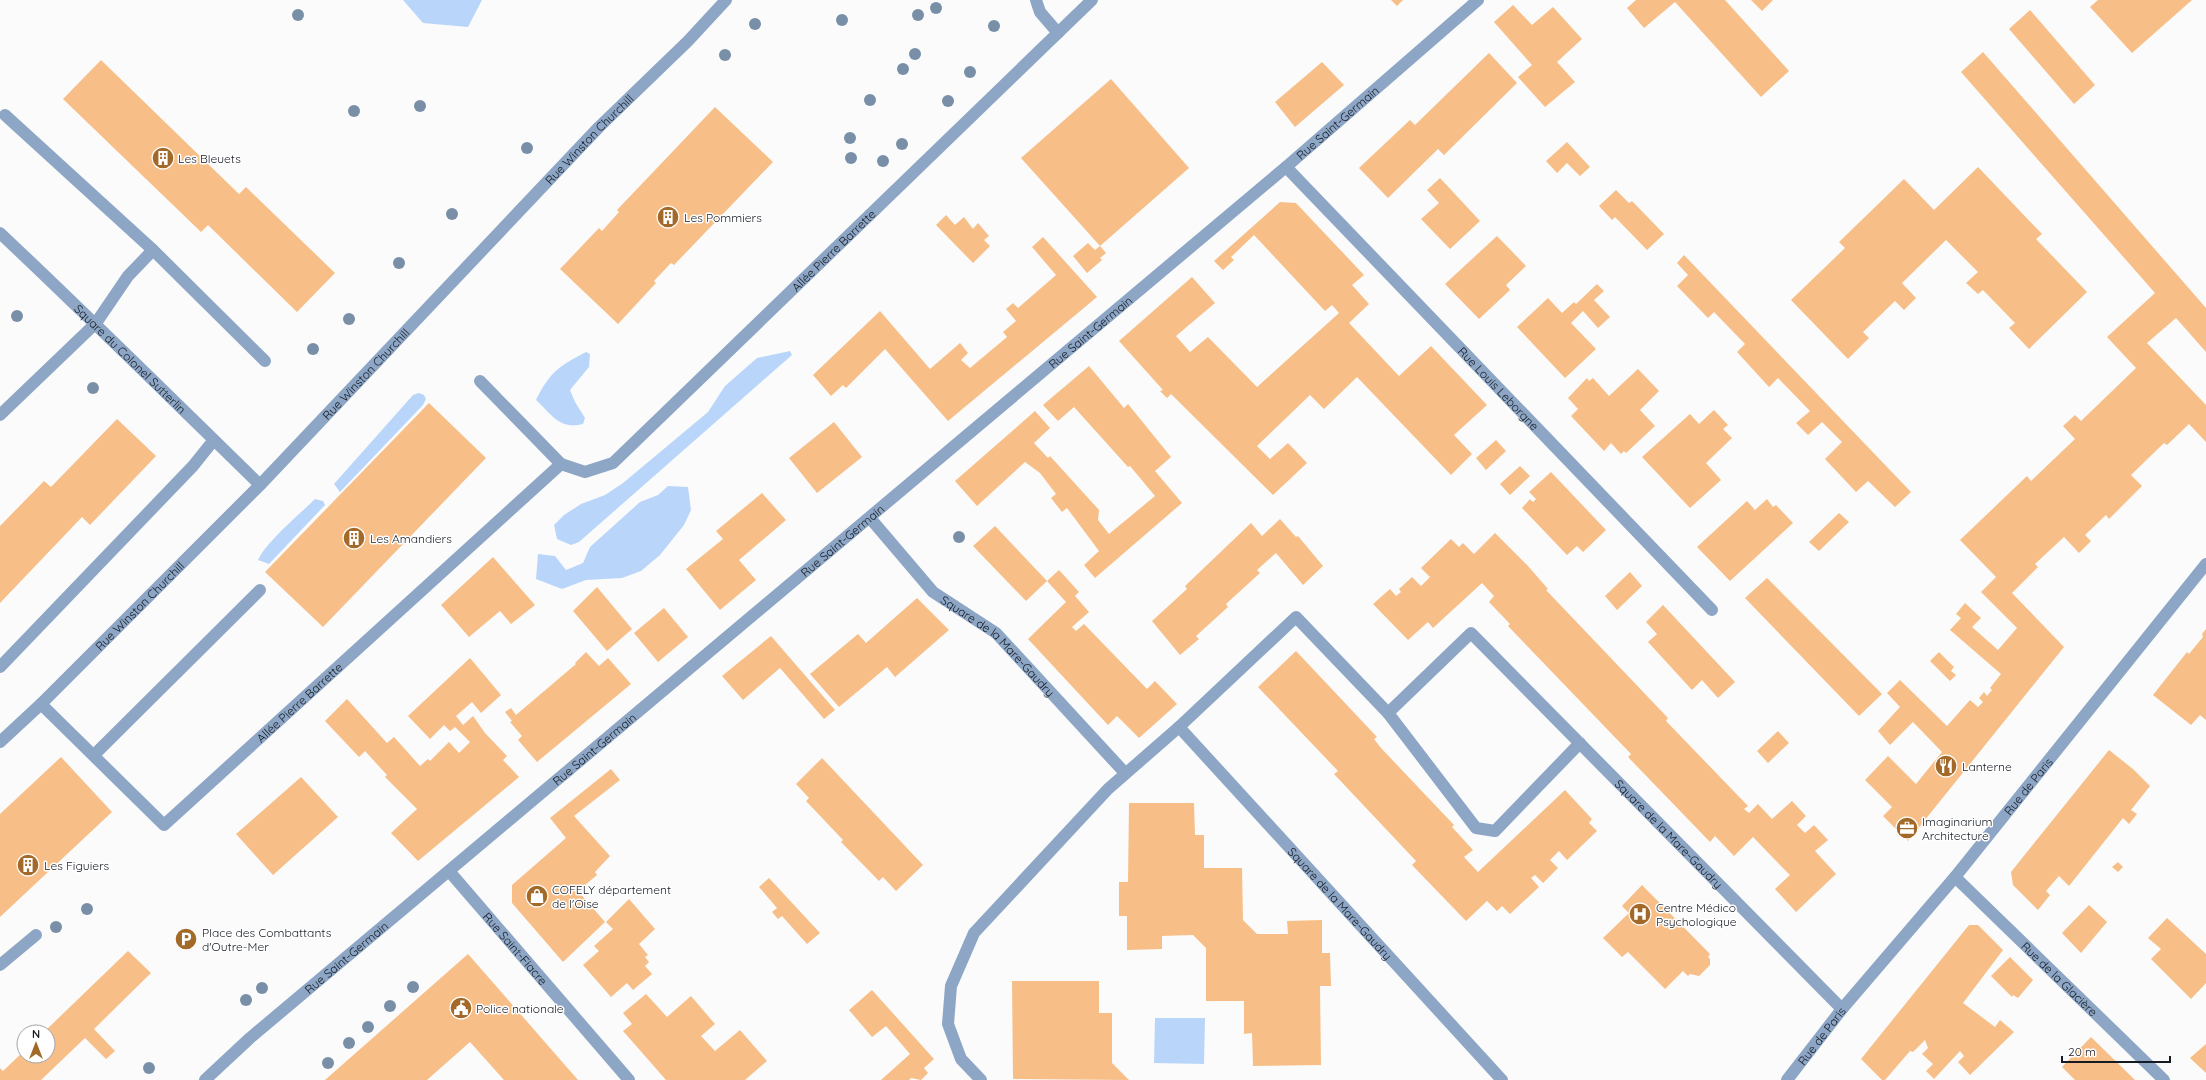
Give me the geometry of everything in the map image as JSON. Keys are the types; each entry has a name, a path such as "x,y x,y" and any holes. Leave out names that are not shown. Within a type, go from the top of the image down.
{"street":[{"name":"Rue Winston Churchill","path":"0,742 41,704 260,485 599,127 688,41 726,0"},
{"path":"1036,0 1040,12 1058,33"},
{"name":"Allée Pierre Barrette","path":"480,381 561,464 585,472 613,463 1092,0"},
{"name":"Rue Saint-Germain","path":"205,1080 250,1038 1286,167 1478,0"},
{"path":"5,115 154,250 265,361"},
{"name":"Rue Louis Leborgne","path":"1286,167 1712,610"},
{"name":"Square du Colonel Sutterlin","path":"0,234 96,323 213,441 260,485"},
{"path":"0,415 96,323 128,276 154,250"},
{"path":"0,667 193,466 213,441"},
{"name":"Allée Pierre Barrette","path":"41,704 164,825 561,464"},
{"name":"Square de la Mare-Gaudry","path":"870,518 933,592 996,633 1125,773"},
{"name":"Rue de Paris","path":"1787,1080 1842,1009 1955,877 2206,564"},
{"path":"94,755 260,590"},
{"path":"981,1080 961,1059 948,1024 951,986 974,933 1125,773 1179,727 1296,617 1388,713 1476,828 1495,831 1580,744"},
{"name":"Square de la Mare-Gaudry","path":"1388,713 1471,633 1842,1009"},
{"name":"Square de la Mare-Gaudry","path":"1179,727 1502,1080"},
{"name":"Rue Saint-Fiacre","path":"449,871 629,1080"},
{"name":"Rue de la Glacière","path":"1955,877 2164,1080"},
{"path":"0,965 36,935"}],"shaded area":[{"path":"403,0 482,0 468,27 423,23"},
{"path":"790,351 792,355 579,542 571,545 557,539 554,525 564,515 581,504 605,495 623,483 708,412 725,386 757,358"},
{"path":"586,352 590,354 589,367 570,390 575,402 585,418 583,424 568,425 557,420 536,400 541,390 556,371 569,361"},
{"path":"419,393 424,395 426,399 423,405 340,492 334,484 413,395"},
{"path":"668,486 688,487 691,510 684,525 660,555 641,571 622,578 586,580 562,589 536,579 538,554 555,556 566,570 583,563 590,547 640,502 658,495"},
{"path":"315,499 323,501 325,505 269,564 258,560 268,545"},
{"path":"1155,1018 1205,1018 1204,1064 1154,1063"}],"building":[{"path":"1391,0 1403,0 1397,6"},
{"path":"1636,0 1725,0 1789,71 1761,97 1675,2 1644,28 1627,8"},
{"path":"1751,0 1773,0 1762,11"},
{"path":"2098,0 2192,0 2132,53 2090,7"},
{"path":"1513,5 1532,25 1553,7 1582,39 1557,62 1575,82 1545,107 1518,77 1532,65 1494,22"},
{"path":"2030,10 2095,85 2074,104 2009,29"},
{"path":"1983,52 2206,308 2206,352 2176,318 2147,343 2206,405 2206,442 2189,424 2167,445 2164,443 2131,475 2142,486 2109,519 2106,515 2085,535 2091,541 2079,553 2064,537 2035,564 2038,567 2012,593 2064,647 1908,841 1883,816 1892,807 1865,780 1888,756 1916,784 1942,752 1913,722 1890,745 1878,731 1900,707 1887,693 1900,680 1947,726 1970,700 1978,707 1983,702 1979,698 1984,692 1987,696 1992,690 1990,688 2001,674 1950,630 1961,618 1956,614 1965,603 1981,618 1972,627 1998,650 2017,628 1981,592 1996,577 1960,540 2027,476 2031,481 2075,439 2063,426 2075,415 2081,421 2136,368 2107,337 2155,293 1961,72"},
{"path":"1489,53 1517,83 1444,155 1438,149 1388,198 1359,168 1410,120 1415,125"},
{"name":"Les Bleuets","path":"101,60 239,194 246,187 335,273 297,312 208,225 201,232 63,99"},
{"path":"1322,62 1344,85 1295,127 1275,102"},
{"path":"1111,79 1189,168 1100,246 1021,158"},
{"name":"Les Pommiers","path":"715,107 773,162 674,265 671,263 654,281 656,283 618,324 560,269 599,228 602,231 619,212 617,210"},
{"path":"1567,142 1590,167 1580,176 1567,163 1557,173 1546,161"},
{"path":"1978,167 2042,234 2036,239 2087,292 2029,349 2009,328 2015,323 1983,290 1978,294 1966,283 1978,272 1946,240 1902,283 1916,298 1904,310 1895,301 1863,332 1869,338 1848,359 1791,300 1845,248 1839,242 1904,179 1934,210"},
{"path":"1440,178 1480,221 1450,249 1421,219 1439,203 1427,190"},
{"path":"1616,190 1629,203 1632,201 1664,234 1647,250 1615,217 1612,220 1599,206"},
{"path":"1280,202 1296,203 1364,275 1352,285 1369,304 1349,323 1399,376 1431,346 1487,405 1454,435 1472,454 1451,475 1357,377 1324,409 1310,395 1257,446 1270,459 1288,443 1307,463 1273,495 1171,394 1167,398 1160,391 1163,390 1119,341 1192,277 1215,303 1176,336 1190,352 1208,337 1257,387 1339,313 1332,305 1325,311 1254,235 1231,257 1234,260 1223,270 1214,261"},
{"path":"946,215 955,225 964,217 973,229 978,223 989,236 984,240 990,246 973,263 936,225"},
{"path":"1497,236 1526,266 1506,285 1510,290 1479,319 1445,284"},
{"path":"1043,237 1097,297 948,421 885,349 846,388 843,385 831,396 813,375 880,311 930,369 960,343 968,353 961,360 970,368 1007,337 1003,332 1016,321 1006,309 1013,303 1018,308 1056,275 1032,247"},
{"path":"1088,243 1095,250 1100,246 1106,253 1100,258 1102,260 1087,273 1073,256"},
{"path":"1684,255 1911,492 1895,507 1868,481 1856,492 1825,459 1842,442 1822,422 1808,435 1796,423 1810,411 1778,378 1769,387 1737,352 1745,344 1714,312 1708,318 1677,286 1688,275 1677,263"},
{"path":"1597,284 1604,291 1594,300 1610,317 1598,328 1583,311 1571,323 1596,349 1565,378 1517,327 1548,298 1562,313 1574,302 1576,304"},
{"path":"1089,366 1124,408 1128,404 1171,457 1155,471 1182,503 1095,578 1084,565 1099,551 1067,508 1062,512 1051,498 1056,494 1040,473 1025,462 977,506 955,481 1035,411 1050,428 1034,443 1048,458 1050,456 1099,510 1098,520 1109,534 1155,496 1130,466 1128,467 1074,407 1058,421 1043,405"},
{"path":"1638,369 1659,391 1640,410 1655,426 1626,453 1624,451 1621,454 1611,443 1604,451 1571,416 1578,409 1568,398 1587,378 1589,381 1593,378 1609,396"},
{"name":"Les Amandiers","path":"429,403 486,458 323,627 265,572"},
{"path":"1714,410 1728,425 1723,429 1732,438 1706,463 1721,480 1690,508 1642,457 1690,414 1699,424"},
{"path":"117,419 156,456 90,525 82,517 0,603 0,526 44,481 51,487"},
{"path":"834,422 862,457 817,493 789,458"},
{"path":"1496,440 1506,451 1486,470 1476,458"},
{"path":"1520,466 1530,476 1510,495 1500,484"},
{"path":"1551,472 1606,530 1583,552 1577,546 1567,555 1522,508 1530,499 1533,502 1536,499 1529,492"},
{"path":"762,493 786,520 739,560 756,580 720,610 686,569 723,539 716,531"},
{"path":"1767,499 1773,507 1776,505 1793,523 1730,581 1697,547 1747,501 1755,510"},
{"path":"1839,513 1849,522 1819,551 1809,542"},
{"path":"1280,519 1296,537 1298,536 1323,566 1303,585 1276,553 1257,570 1260,573 1226,604 1228,607 1196,636 1199,639 1180,655 1152,621 1187,589 1185,586 1251,523 1262,536"},
{"path":"995,526 1047,581 1026,601 973,546"},
{"path":"1495,533 1528,566 1548,589 1546,590 1668,718 1666,721 1748,806 1744,809 1749,813 1758,804 1772,819 1792,801 1806,816 1797,825 1805,833 1814,825 1828,840 1815,851 1836,874 1796,912 1775,889 1790,875 1753,837 1734,856 1715,836 1710,842 1628,757 1631,754 1508,626 1510,624 1489,602 1494,596 1482,583 1433,628 1428,622 1408,640 1373,604 1390,589 1396,596 1401,592 1399,589 1412,577 1421,586 1430,577 1421,568 1451,539 1459,547 1463,543 1474,554"},
{"path":"493,557 535,605 511,624 500,611 469,637 441,605"},
{"path":"1059,570 1079,592 1075,596 1089,612 1072,627 1076,631 1084,624 1147,689 1155,681 1177,704 1139,738 1117,716 1108,725 1028,639 1066,602 1047,581"},
{"path":"1630,572 1642,586 1617,610 1605,596"},
{"path":"1767,578 1882,694 1859,716 1745,598"},
{"path":"597,587 632,629 607,651 573,611"},
{"path":"917,598 949,630 895,677 887,667 839,707 810,674 858,634 866,643"},
{"path":"1663,605 1735,682 1718,698 1702,680 1692,690 1648,642 1657,634 1646,622"},
{"path":"664,608 688,637 658,662 634,633"},
{"path":"2206,629 2206,720 2200,715 2191,725 2153,695 2187,652 2189,654 2203,637 2202,634"},
{"path":"771,636 835,710 824,719 780,668 743,700 722,676"},
{"path":"1296,651 1377,737 1374,739 1381,748 1454,825 1452,827 1473,850 1464,857 1478,872 1565,790 1592,819 1589,823 1597,831 1567,860 1559,851 1550,860 1558,868 1543,883 1535,875 1531,878 1539,887 1510,914 1502,906 1497,911 1487,901 1466,921 1412,865 1416,861 1334,774 1338,771 1258,687"},
{"path":"586,652 599,666 608,658 631,684 537,762 518,740 522,736 510,722 512,721 505,712 511,708 516,715 576,664 575,663"},
{"path":"1939,652 1954,667 1951,671 1956,675 1950,681 1930,661"},
{"path":"470,658 501,695 481,713 472,702 456,716 463,725 473,716 485,733 507,756 503,760 519,777 418,861 391,833 417,809 385,777 387,775 365,751 359,757 325,721 347,699 387,743 394,737 420,766 428,759 430,761 449,742 459,753 470,742 455,727 450,731 444,725 430,739 408,716"},
{"path":"1778,731 1789,743 1768,763 1757,751"},
{"path":"2109,750 2133,769 2150,786 2131,810 2137,814 2129,824 2123,818 2069,886 2059,876 2046,891 2050,895 2038,910 2013,885 2011,872"},
{"name":"Les Figuiers","path":"61,757 112,812 0,917 0,814"},
{"path":"822,758 923,865 896,891 883,877 879,881 841,842 843,840 806,801 809,798 796,784"},
{"path":"611,769 620,780 574,816 610,856 595,872 597,875 578,891 605,922 563,962 512,903 512,885 566,838 550,818"},
{"path":"301,777 338,817 273,875 236,834"},
{"path":"1129,803 1194,803 1195,835 1204,835 1204,868 1242,868 1243,920 1257,934 1288,934 1287,921 1322,920 1322,953 1330,953 1331,986 1320,986 1321,1065 1253,1066 1252,1033 1244,1034 1244,1001 1206,1001 1206,948 1193,935 1162,936 1162,949 1127,950 1127,916 1119,916 1119,882 1128,882"},
{"path":"2118,862 2123,867 2118,872 2112,867"},
{"path":"769,878 820,933 807,944 782,916 778,919 772,912 777,908 759,887"},
{"path":"1642,885 1710,954 1708,957 1710,959 1710,965 1699,976 1690,974 1688,976 1683,971 1665,989 1628,952 1622,957 1603,938 1629,913 1622,906"},
{"path":"629,899 655,929 639,944 648,955 645,957 649,962 645,966 652,974 633,990 627,983 611,997 583,965 599,951 594,946 613,929 606,922"},
{"path":"2089,905 2107,922 2081,953 2062,933"},
{"path":"2167,918 2206,954 2206,983 2191,999 2151,959 2161,949 2148,938"},
{"path":"1969,925 1978,925 2003,950 1963,1003 1995,1027 2000,1020 2014,1032 1970,1075 1958,1062 1964,1056 1960,1051 1934,1079 1926,1071 1933,1064 1922,1054 1928,1048 1925,1040 1913,1052 1910,1051 1885,1080 1882,1080 1861,1059"},
{"path":"128,951 151,973 94,1029 115,1051 106,1059 85,1038 41,1080 0,1080 0,1068 3,1071 16,1059 16,1064 56,1064 56,1024 52,1024"},
{"name":"Police nationale","path":"468,954 578,1080 504,1080 470,1042 427,1080 325,1080"},
{"path":"2010,957 2033,980 2018,998 2013,995 2012,997 1991,976"},
{"path":"1012,981 1099,981 1099,1013 1112,1013 1112,1063 1129,1080 1013,1079"},
{"path":"872,990 934,1059 924,1068 928,1073 921,1080 911,1078 909,1080 881,1080 910,1054 886,1026 872,1037 849,1010"},
{"path":"646,994 667,1017 691,996 715,1024 701,1036 715,1051 740,1030 767,1061 745,1080 666,1080 623,1031 632,1024 623,1013"},
{"path":"2091,1037 2135,1080 2075,1080 2062,1067"},
{"path":"2206,1044 2206,1073 2190,1058"}],"place":[{"name":"Les Bleuets","path":"163,158"},
{"name":"Les Pommiers","path":"668,217"},
{"name":"Les Amandiers","path":"354,538"},
{"name":"Lanterne","path":"1946,766"},
{"name":"Imaginarium Architecture","path":"1907,828"},
{"name":"Les Figuiers","path":"28,865"},
{"name":"COFELY département de l'Oise","path":"537,896"},
{"name":"Centre Médico Psychologique","path":"1640,914"},
{"name":"Place des Combattants d'Outre-Mer","path":"186,939"},
{"name":"Police nationale","path":"461,1008"}]}
